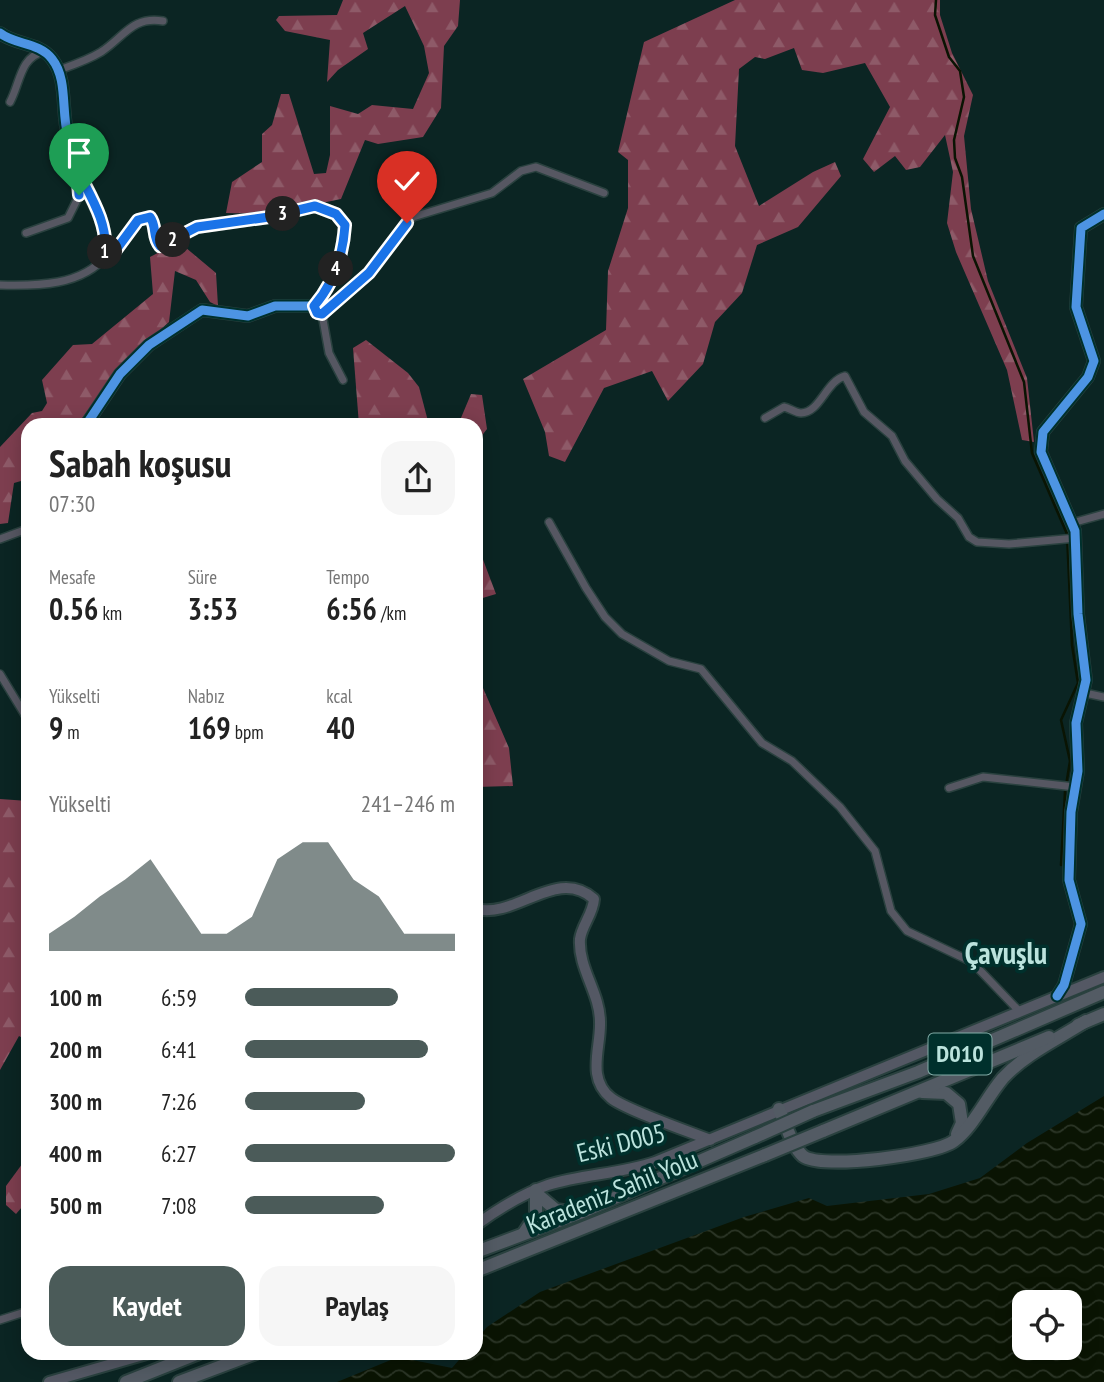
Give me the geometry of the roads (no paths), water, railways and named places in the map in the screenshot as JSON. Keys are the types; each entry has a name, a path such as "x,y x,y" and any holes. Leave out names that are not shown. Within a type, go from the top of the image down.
{"highway":[{"name":"D010","path":"521,1236 813,1111 918,1072 1104,992"},
{"name":"D010","path":"914,1092 1104,1014"},
{"path":"779,1109 801,1154 813,1161 867,1160 945,1147 960,1136 1004,1076 1026,1058 1086,1021"},
{"path":"914,1092 946,1093 959,1104 962,1123 958,1133 945,1147"},
{"name":"Karadeniz Sahil Yolu","path":"483,1268 914,1092"},
{"path":"536,1192 556,1210 580,1213"},
{"path":"521,1236 536,1215 536,1192"},
{"name":"Karadeniz Sahil Yolu","path":"483,1250 521,1236"},
{"path":"126,1382 182,1360"},
{"path":"179,1382 237,1360"}],"street":[{"path":"59,70 97,54 147,18 163,21"},
{"path":"0,33 44,52 59,70 62,116 77,169 101,218 107,255 100,265 76,278 52,284 0,285"},
{"path":"10,102 24,66 33,56 44,52"},
{"path":"91,418 120,374 149,345 202,310 248,316 275,306 318,310 369,273 413,217 492,193 521,171 536,167 604,193"},
{"path":"26,233 68,218 79,195 77,169"},
{"path":"107,255 110,258 116,253 138,220 150,217 154,222 155,241 160,246 197,227 269,217 315,206 336,214 345,225 343,253 318,310 329,353 343,380"},
{"path":"1057,996 1067,974 1081,925 1069,880 1076,723 1085,693 1076,538 1041,452 1043,432 1052,417 1088,377 1094,361 1076,307 1076,277 1081,228 1104,214"},
{"path":"765,418 784,407 799,413 809,410 832,382 845,376 864,412 892,436 917,475 958,518 969,537 977,542 1009,544 1076,538"},
{"path":"1072,523 1104,514"},
{"path":"549,522 586,589 605,617 622,634 669,661 701,669 762,743 792,761 840,807 875,851 891,911 907,931 972,962 1019,1011"},
{"path":"0,539 21,531"},
{"path":"0,674 21,708"},
{"path":"1085,693 1104,697"},
{"path":"948,788 983,776 1075,787"},
{"path":"483,909 506,907 557,887 585,891 594,898 593,910 580,936 581,956 598,1000 600,1024 595,1064 599,1084 611,1099 710,1140"},
{"name":"Eski D005","path":"483,1221 536,1192 572,1179 638,1168 1104,977"},
{"path":"0,1320 21,1313"},
{"path":"49,1382 126,1360"}],"water":[{"path":"1104,1096 1104,1382 337,1382 391,1360 413,1360 452,1368 459,1360 483,1360 483,1332 540,1292 744,1217 809,1198 827,1206 929,1194 980,1178 1027,1143"}],"waterway":[{"path":"936,0 935,15 949,57 960,71 964,97 954,140 955,158 962,177 973,256 1024,382 1032,453 1067,534 1072,645 1078,683 1061,720 1070,761 1065,792 1061,865"}],"district":[{"name":"Çavuşlu","path":"1006,954"}]}
